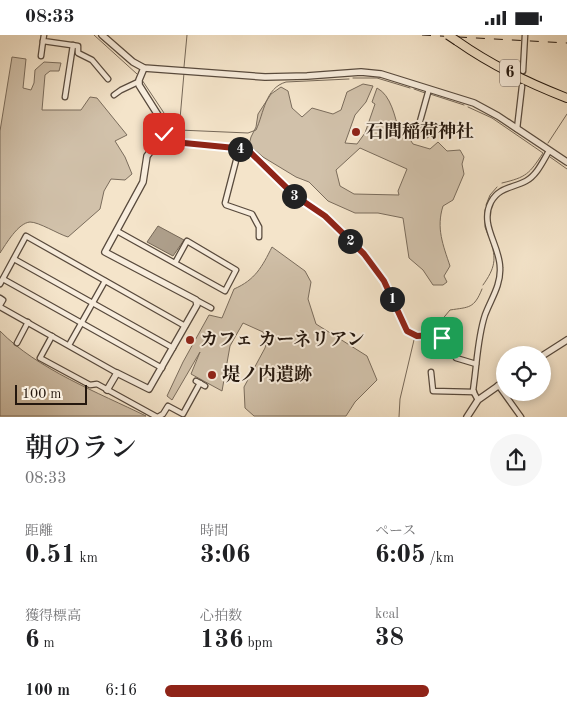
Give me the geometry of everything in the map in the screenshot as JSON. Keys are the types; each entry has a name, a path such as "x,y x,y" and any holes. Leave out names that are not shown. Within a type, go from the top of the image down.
{"highway":[{"name":"6","path":"448,35 502,69 531,84 567,98"}],"street":[{"path":"41,56 44,35"},
{"path":"102,35 133,62 144,68 265,77 373,73 397,78 474,103 518,129 567,162"},
{"path":"523,71 525,35"},
{"path":"43,41 78,46 78,53 92,60 108,79"},
{"path":"65,97 73,45"},
{"path":"114,95 138,82 144,68"},
{"path":"138,82 164,123 164,134 147,156 143,182 105,251 211,308"},
{"path":"518,129 522,86"},
{"path":"426,135 414,132 429,89"},
{"path":"164,134 174,142 239,149 247,151 256,157 294,195 325,216 364,254 384,281 407,331 417,336 434,335 439,337 446,342 456,358 476,364"},
{"path":"239,149 225,203 252,214 259,227 259,237"},
{"path":"478,400 474,392 476,364 485,316 499,282 500,270 498,255 488,225 488,211 499,191 530,178 549,151"},
{"path":"116,231 225,291 236,269 187,241 175,263"},
{"path":"162,368 82,323 1,281 26,236 186,326"},
{"path":"14,259 173,348"},
{"path":"69,345 105,281"},
{"path":"0,298 3,300 0,306 117,373 149,389 186,326 197,305 196,301"},
{"path":"17,343 28,322"},
{"path":"52,336 40,359 90,385 97,384 158,417 164,414 168,406 183,414 200,383"},
{"path":"551,350 567,340"},
{"path":"431,372 433,391 474,392"},
{"path":"108,390 117,373"},
{"path":"467,417 478,400 496,386"},
{"path":"510,401 521,417"}],"shaded area":[{"path":"12,57 26,59 23,88 31,90 34,83 35,70 44,62 61,63 59,71 50,71 45,75 42,110 81,110 90,97 97,98 127,135 115,141 125,157 132,174 125,180 111,179 104,191 100,209 68,237 30,222 17,230 0,253 0,131"},
{"path":"363,84 373,86 366,102 355,115 345,143 357,144 365,133 375,104 372,102 377,88 382,91 389,101 399,131 405,132 413,144 430,149 438,142 447,151 460,150 464,157 462,164 464,174 453,200 443,206 441,214 441,236 450,266 444,276 447,282 443,285 433,285 423,270 409,258 403,218 378,213 355,213 328,201 309,182 296,177 263,157 249,145 256,127 258,114 271,94 281,87 288,91 292,108 302,117 312,108 333,114 341,110 347,92","holes":["360,148 407,169 398,191 399,195 354,194 340,186 336,170"]},
{"path":"158,226 184,240 173,256 147,242"},
{"path":"272,247 305,271 311,282 308,299 316,324 367,356 377,380 355,402 346,416 254,416 245,408 244,387 267,341 263,332 243,323 230,346 222,391 191,374 200,352 172,400 167,396 209,315 222,318 234,289 253,277 265,261"},
{"path":"0,331 15,345 50,369 146,416 0,416"}],"waterway":[{"path":"94,35 137,74"},
{"path":"184,67 187,35"},
{"path":"177,121 180,119 184,73"},
{"path":"353,78 377,78 410,88"},
{"path":"142,80 174,128 179,130 248,133 256,130 269,95 279,85 286,82 349,79"},
{"path":"414,89 425,93"},
{"path":"430,94 464,105"},
{"path":"468,107 492,118 543,153 527,174 502,183"},
{"path":"548,143 567,114"},
{"path":"550,157 567,169"},
{"path":"486,205 490,195 497,187"},
{"path":"485,210 485,227 488,235"},
{"path":"483,285 494,263 494,253 490,240"},
{"path":"423,331 440,322 450,310 473,304 482,289"},
{"path":"399,417 400,399 414,340"}],"railway":[{"path":"422,35 567,43"}],"place":[{"name":"石間稲荷神社","path":"356,132"},
{"name":"カフェ カーネリアン","path":"190,340"},
{"name":"堤ノ内遺跡","path":"212,375"}],"route":[{"path":"164,134 174,142 235,148 250,152 294,195 325,216 364,254 384,281 407,331 417,336 434,335 442,338"}]}
